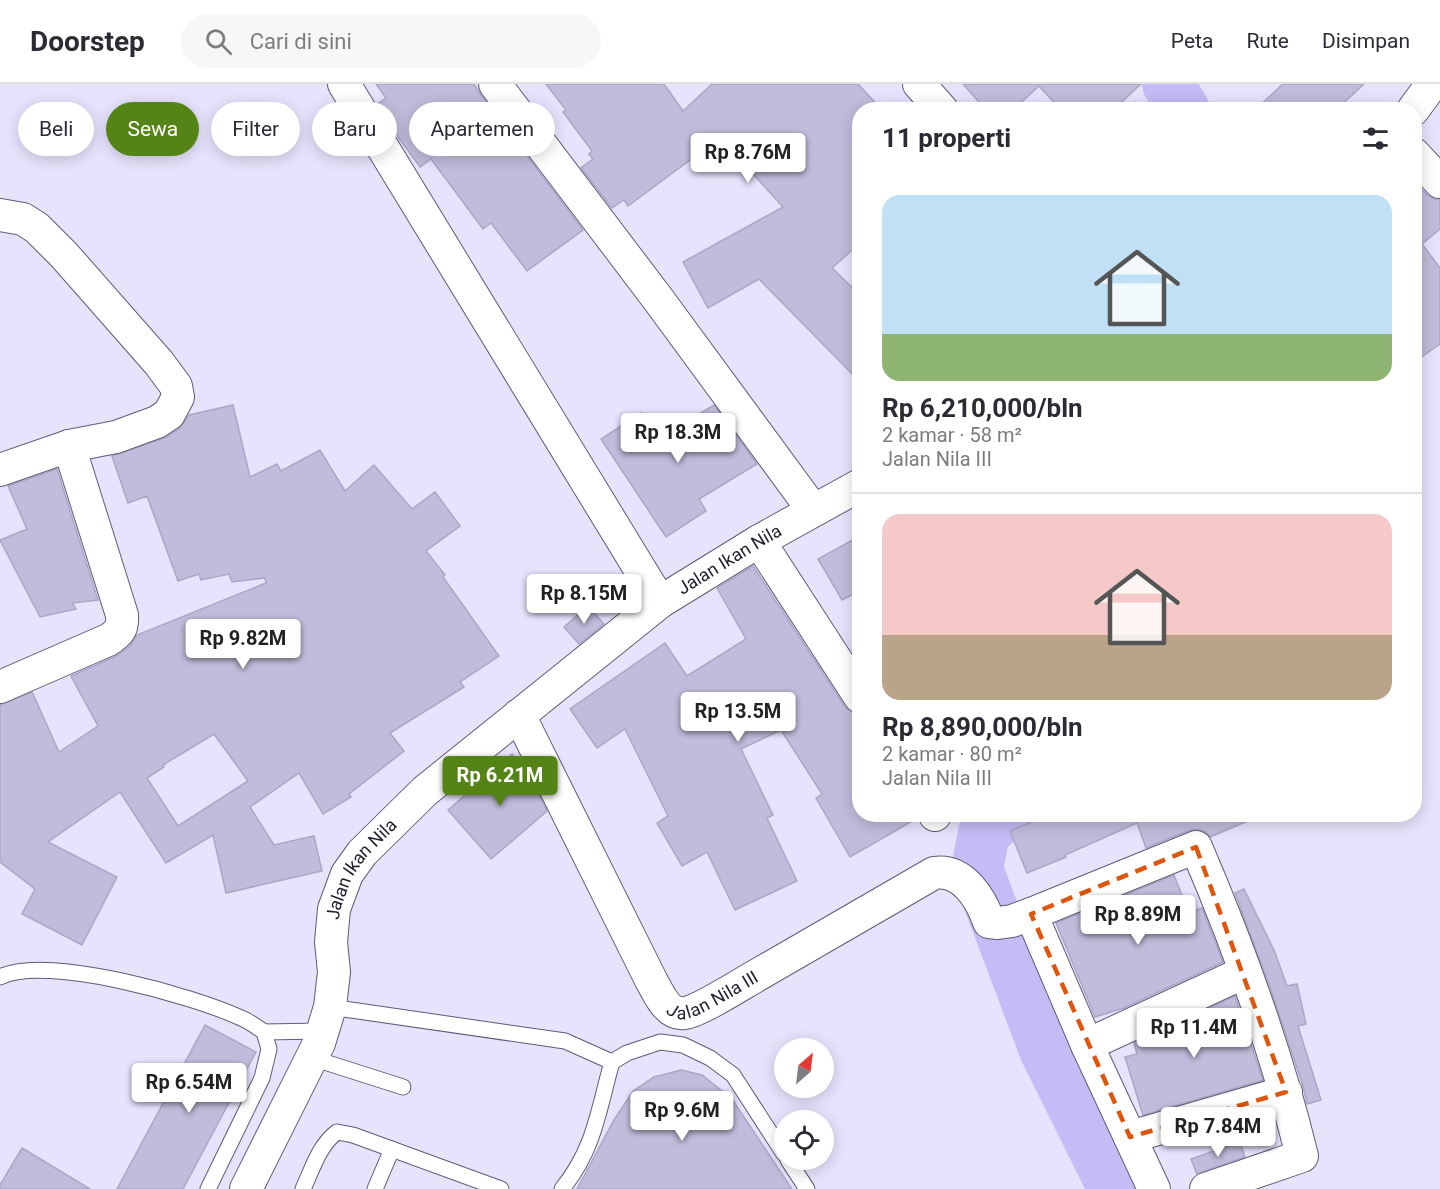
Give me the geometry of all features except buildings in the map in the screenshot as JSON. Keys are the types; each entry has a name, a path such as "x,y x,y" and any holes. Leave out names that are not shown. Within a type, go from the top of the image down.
{"street":[{"path":"344,84 660,602"},
{"path":"495,84 813,510"},
{"path":"919,84 935,102"},
{"path":"1419,102 1432,84"},
{"path":"1422,163 1440,182"},
{"path":"0,215 23,219 37,228 64,255 159,363 176,386 178,397 169,414 157,422 116,437 69,446 0,470"},
{"path":"0,687 108,640 118,634 123,624 69,446"},
{"name":"Jalan Ikan Nila","path":"246,1189 321,1032 334,972 331,942 334,909 347,874 362,853 425,791 660,602 759,541 852,489"},
{"path":"759,541 852,685"},
{"name":"Jalan Nila III","path":"519,715 656,989 669,1008 676,1012 685,1013 731,990 934,873 943,872 959,878 982,905 989,922 998,923 1023,916"},
{"path":"1154,1189 1023,916 1196,847 1222,908 1268,1033 1302,1156 1206,1189"},
{"path":"1087,1046 1245,972"},
{"path":"1130,1137 1286,1092"}],"lane":[{"path":"0,977 8,973 46,969 161,989 242,1018 264,1032 565,1041 612,1062"},
{"path":"208,1189 262,1078 269,1050 264,1032"},
{"path":"321,1032 403,1087"},
{"path":"562,1189 576,1172 590,1145 612,1062 627,1053 660,1042 683,1045 710,1058 733,1075 774,1139"},
{"path":"303,1189 322,1148 330,1136 337,1132 353,1135 392,1149 463,1183 501,1189"},
{"path":"375,1189 392,1149"},
{"path":"795,1170 807,1189"}],"highlighted area":[{"path":"1196,847 1286,1092 1130,1137 1031,914"}],"waterway":[{"path":"1168,84 1179,102"},
{"path":"997,822 984,833 977,869 1045,1050 1114,1189"}]}
